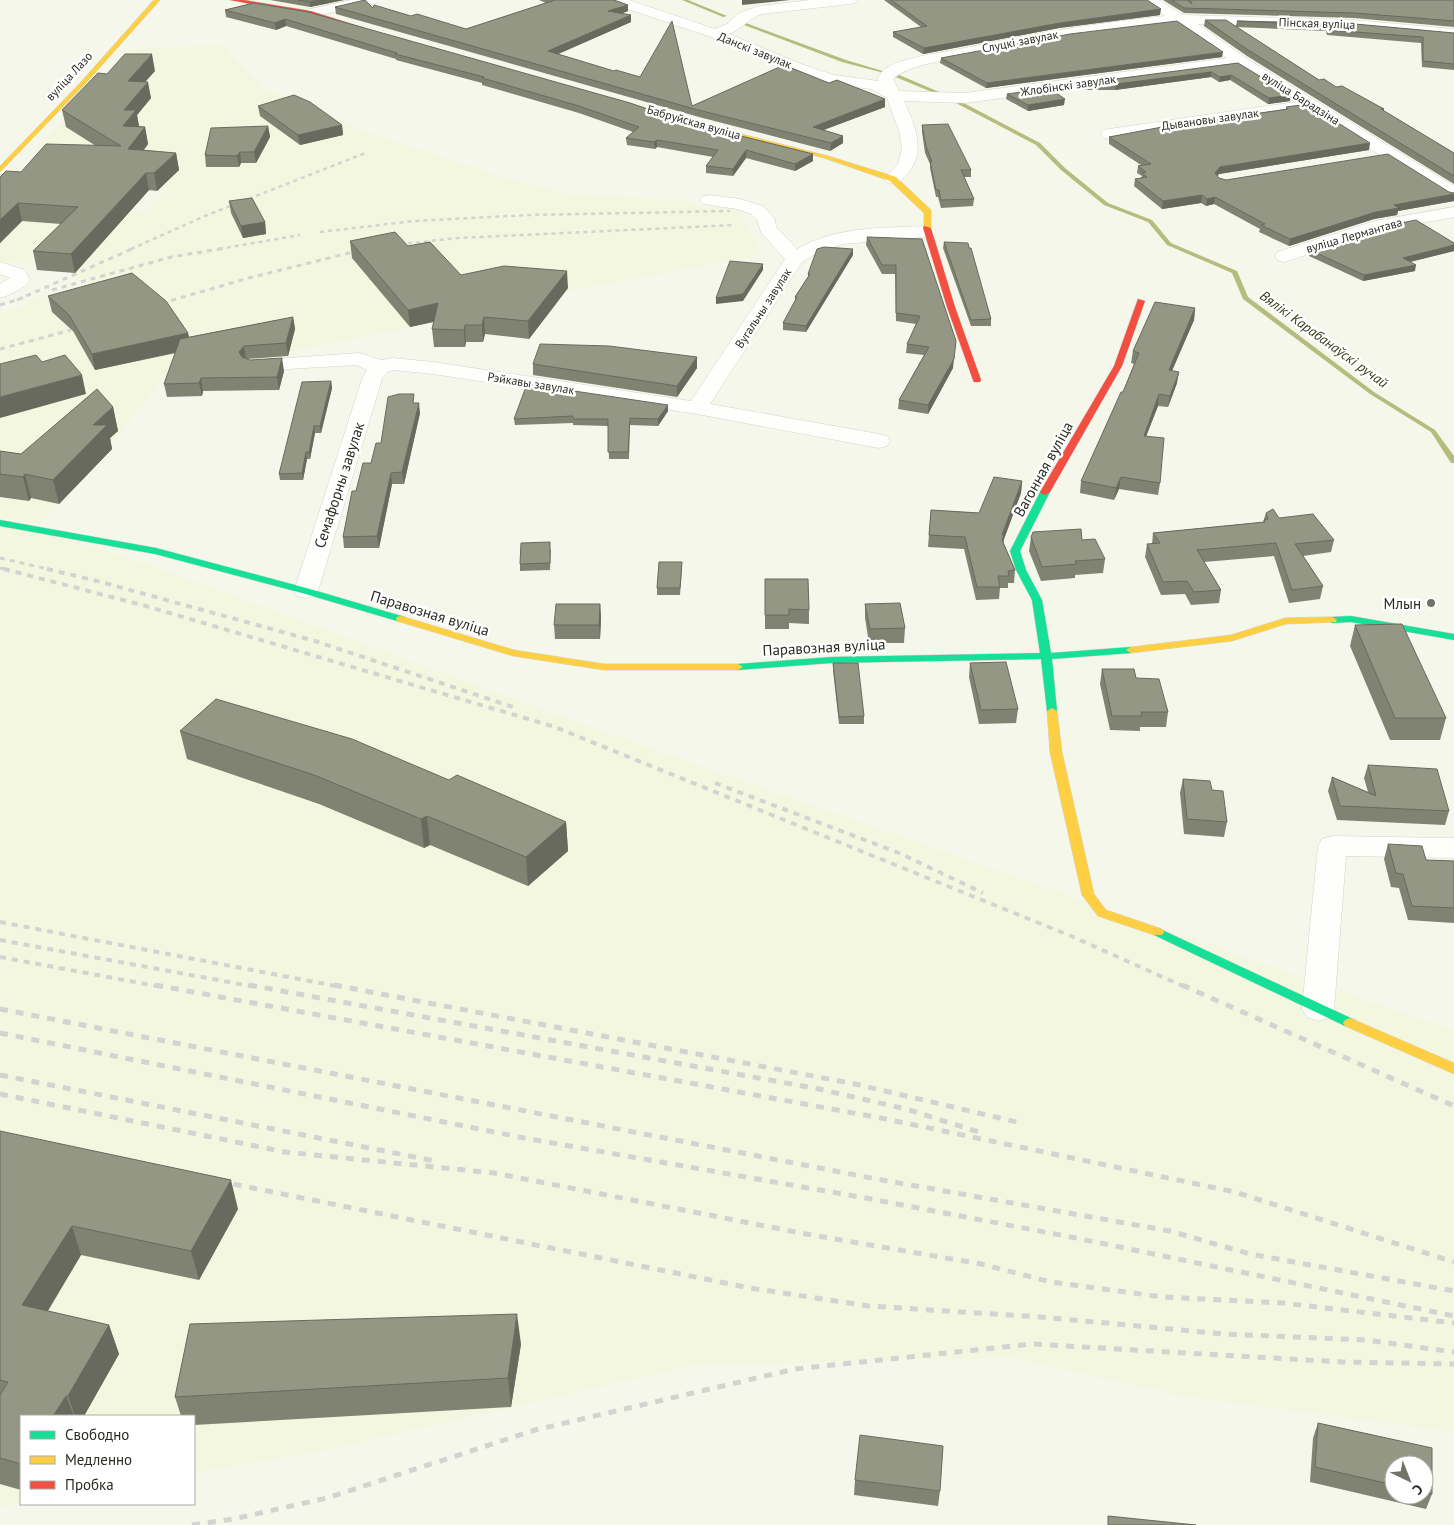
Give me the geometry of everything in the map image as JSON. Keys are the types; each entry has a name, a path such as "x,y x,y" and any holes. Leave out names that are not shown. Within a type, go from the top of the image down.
{"street":[{"name":"вуліца Лазо","path":"0,170 83,83 157,0"},
{"path":"233,0 310,13 377,32"},
{"path":"310,13 371,0"},
{"name":"Данскі завулак","path":"615,0 716,34 798,68 832,79 875,85 894,96"},
{"path":"716,34 732,27 744,16 759,10 850,0"},
{"name":"вуліца Барадзіна","path":"1149,0 1241,61 1454,194"},
{"path":"1354,24 1356,8"},
{"name":"Пінская вуліца","path":"1180,19 1354,24 1454,33"},
{"name":"Слуцкі завулак","path":"894,96 886,84 885,78 894,70 923,61 1034,37 1109,26 1180,19"},
{"name":"Жлобінскі завулак","path":"894,96 965,98 1241,61"},
{"name":"Бабруйская вуліца","path":"604,96 692,123 826,157 893,179 928,212 927,232 977,380"},
{"path":"893,179 905,165 908,158 909,143 906,126 894,96"},
{"name":"Дывановы завулак","path":"1109,134 1311,104"},
{"path":"1360,158 1389,154"},
{"path":"709,200 740,204 757,210 766,219 767,228 795,258"},
{"name":"вуліца Лермантава","path":"1284,256 1381,225 1454,212"},
{"name":"Вугальны завулак","path":"697,408 795,258 809,248 850,236 927,232"},
{"path":"0,268 18,274 20,280 0,292"},
{"name":"Вагонная вуліца","path":"1046,656 1037,600 1021,570 1015,550 1047,488 1074,445 1118,366 1141,301"},
{"path":"253,365 359,358 376,373"},
{"name":"Рэйкавы завулак","path":"376,373 393,364 433,368 697,408"},
{"name":"Семафорны завулак","path":"306,591 376,373"},
{"path":"697,408 879,441"},
{"name":"Паравозная вуліца","path":"0,523 156,551 306,591 513,653 604,668 728,668 831,660 1046,656 1157,648 1232,638 1285,621 1351,619 1454,637"},
{"path":"1046,656 1056,752 1088,895 1102,913 1163,934 1318,1010 1454,1069"},
{"path":"1318,1010 1332,846 1454,848"}],"shaded area":[{"path":"221,45 263,88 369,133 514,181 568,194 690,201 703,207 743,208 742,218 762,255 579,289 411,328 167,373 85,477 41,524 0,517 0,314 20,307 40,296 88,283 69,272 37,270 43,264 0,261 0,205 145,213 168,189 160,188 157,191 129,189 39,174 43,153 33,152 96,90 132,49"},
{"path":"0,522 36,529 147,564 604,732 1454,1031 1454,1432 1182,1396 1008,1357 695,1365 325,1450 195,1473 195,1415 20,1415 20,1503 0,1507"}],"building":[{"path":"298,0 319,0 310,2"},
{"path":"365,0 373,8 374,5 411,16 417,14 466,29 555,0 614,0 628,5 608,11 631,15 548,51 640,77 672,21 692,106 784,65 829,83 837,80 885,99 813,127 843,136 831,143 698,110 335,7"},
{"path":"891,0 1147,0 1161,9 1060,23 924,48 893,32 927,26"},
{"path":"1172,0 1187,0 1192,4 1190,0 1454,0 1454,21 1355,13 1184,8"},
{"path":"254,3 308,12 630,103 685,122 813,154 795,164 746,150 733,169 706,166 718,150 657,140 654,142 626,138 639,127 579,106 482,78 484,77 395,54 397,53 285,19 275,23 225,10"},
{"path":"1205,20 1226,20 1319,80 1324,79 1336,87 1342,86 1384,109 1381,109 1454,153 1454,176 1248,50"},
{"path":"1177,21 1223,52 987,83 941,58 1070,34"},
{"path":"1237,21 1355,24 1454,33 1454,64 1423,61 1423,37 1328,30 1327,25"},
{"path":"125,54 152,54 128,81 148,82 124,110 136,110 123,126 145,127 128,149 176,153 154,173 146,173 71,254 33,251 78,207 18,203 0,220 0,177 6,171 21,172 46,144 121,146 62,110 98,73 107,74"},
{"path":"1238,63 1291,95 1269,98 1231,75 1220,77 1211,72 1116,84 1077,84"},
{"path":"1049,88 1065,99 1028,105 1007,94"},
{"path":"294,95 310,102 342,125 298,135 258,106"},
{"path":"1308,104 1370,143 1220,167 1215,173 1219,178 1226,180 1388,154 1454,194 1394,205 1399,208 1376,212 1290,239 1261,225 1265,224 1215,197 1207,199 1202,195 1163,201 1135,179 1147,177 1142,173 1146,172 1138,166 1151,164 1109,137 1194,121 1206,121 1288,109 1286,107"},
{"path":"948,124 971,170 961,170 974,199 941,200 939,190 936,190 930,161 932,162 926,146 922,125"},
{"path":"268,126 254,152 240,152 237,156 205,155 211,128"},
{"path":"252,198 265,222 241,226 229,201"},
{"path":"1416,220 1454,243 1454,245 1403,258 1416,265 1364,275 1310,250 1386,226"},
{"path":"395,232 408,246 430,242 461,275 504,266 567,271 528,321 484,317 482,325 465,325 464,330 432,329 438,303 408,310 350,241"},
{"path":"867,237 922,239 956,341 954,359 928,405 899,400 929,347 907,344 920,316 896,313 896,265 882,265"},
{"path":"944,242 968,243 991,319 971,320"},
{"path":"824,247 853,249 806,326 783,323 797,297 795,297 810,274 808,274 817,249"},
{"path":"730,261 763,264 743,294 716,298"},
{"path":"132,273 166,301 188,333 92,354 69,315 48,296"},
{"path":"1155,302 1195,308 1169,370 1179,372 1170,396 1159,394 1144,436 1164,438 1160,483 1121,477 1116,488 1081,481 1121,392 1123,392 1139,353 1133,351"},
{"path":"293,317 286,343 244,346 239,352 242,357 250,360 282,358 277,377 201,378 199,383 164,384 180,339"},
{"path":"540,344 609,346 697,357 677,386 533,364"},
{"path":"36,355 42,362 65,355 82,375 0,397 0,364"},
{"path":"331,381 320,426 314,426 309,452 306,452 302,473 279,474 302,382"},
{"path":"527,384 668,405 658,419 630,418 628,452 608,452 608,419 573,419 573,416 514,419"},
{"path":"97,389 113,407 93,425 107,425 53,480 25,474 23,477 0,474 0,451 21,454"},
{"path":"399,394 414,394 413,403 419,403 402,472 391,473 377,536 343,537 352,491 356,491 363,463 371,463 376,443 381,443 388,397"},
{"path":"994,477 1022,481 1002,535 1004,535 1002,540 1015,570 1008,571 1009,576 998,576 1000,587 977,587 965,537 929,535 931,510 979,513"},
{"path":"1273,509 1279,518 1313,514 1334,540 1295,544 1323,586 1292,590 1276,543 1197,550 1221,590 1194,592 1187,581 1163,582 1147,544 1160,543 1153,533 1265,522 1264,520 1268,519 1266,513"},
{"path":"1081,529 1082,540 1095,539 1105,559 1075,561 1077,564 1042,567 1031,537 1033,532"},
{"path":"550,542 550,563 520,564 521,543"},
{"path":"659,562 682,562 680,588 657,588"},
{"path":"765,579 808,579 809,610 789,609 789,615 765,615"},
{"path":"900,603 905,628 870,629 865,604"},
{"path":"556,604 600,604 599,625 554,625"},
{"path":"1402,624 1446,718 1395,718 1355,625"},
{"path":"1006,662 1018,709 981,710 970,663"},
{"path":"833,663 858,663 864,716 839,717"},
{"path":"1102,669 1134,669 1136,678 1159,679 1168,712 1141,712 1142,716 1112,716"},
{"path":"216,699 352,739 449,780 457,775 566,822 526,857 427,816 421,819 314,775 180,731"},
{"path":"1368,765 1437,769 1449,811 1340,806 1332,777 1376,796"},
{"path":"1183,779 1210,781 1212,790 1223,791 1227,822 1187,819"},
{"path":"1388,844 1422,846 1426,860 1454,861 1454,908 1412,906 1403,874 1396,873"},
{"path":"0,1131 231,1180 191,1251 72,1226 22,1305 109,1325 68,1396 66,1396 54,1415 20,1415 20,1464 0,1458 0,1395 8,1382 0,1380"},
{"path":"517,1314 508,1378 175,1397 190,1324"},
{"path":"1318,1423 1432,1448 1432,1455 1384,1455 1384,1483 1315,1467"},
{"path":"860,1435 943,1446 940,1491 855,1480"},
{"path":"1108,1516 1196,1525 1108,1525"}],"waterway":[{"name":"Вялікі Карабанаўскі ручай","path":"684,0 725,16"},
{"name":"Вялікі Карабанаўскі ручай","path":"746,24 844,61 884,72"},
{"name":"Вялікі Карабанаўскі ручай","path":"895,75 941,94"},
{"name":"Вялікі Карабанаўскі ручай","path":"956,101 1038,144 1063,169 1106,204 1150,221 1169,244 1235,272 1245,298 1372,393 1433,431 1454,461"}],"railway":[{"path":"131,249 205,216 368,152"},
{"path":"320,232 414,221 528,215 730,211"},
{"path":"392,245 458,238 734,225"},
{"path":"219,249 300,235"},
{"path":"18,299 134,248"},
{"path":"52,290 171,257 226,248"},
{"path":"152,306 249,278 365,249"},
{"path":"18,299 23,298"},
{"path":"0,305 18,299"},
{"path":"0,349 71,330"},
{"path":"0,558 52,570"},
{"path":"0,568 9,570"},
{"path":"4,569 146,606 552,726 1071,936 1185,987"},
{"path":"47,569 315,641 516,708"},
{"path":"715,783 899,853 983,893"},
{"path":"0,922 341,987"},
{"path":"0,940 256,987"},
{"path":"0,957 162,987"},
{"path":"155,985 886,1119 1235,1192 1454,1262"},
{"path":"249,985 819,1089 906,1109 982,1133"},
{"path":"334,985 855,1084 1021,1123"},
{"path":"1182,985 1454,1106"},
{"path":"0,1009 871,1178 1170,1231 1250,1254 1454,1291"},
{"path":"0,1033 524,1138 871,1199 1076,1238 1454,1316"},
{"path":"0,1075 435,1161"},
{"path":"0,1094 285,1152 494,1173 806,1234 981,1264 1051,1282 1163,1297 1283,1303 1454,1323"},
{"path":"218,1181 750,1288 869,1306 1041,1317 1224,1334 1366,1340 1454,1352"},
{"path":"192,1525 233,1519 327,1498 535,1430 795,1369 1032,1344 1341,1362 1454,1364"}],"traffic: fast":[{"path":"1045,492 1015,551 1021,570 1037,600 1052,711"},
{"path":"0,523 156,551 306,591 401,619"},
{"path":"1332,620 1351,619 1454,637"},
{"path":"738,667 831,660 1046,656 1131,650"},
{"path":"1158,932 1350,1023"}],"traffic: slow":[{"path":"0,170 83,83 157,0"},
{"path":"614,99 692,123 826,157 893,179 928,212 927,228"},
{"path":"401,619 513,653 604,667 738,667"},
{"path":"1131,650 1232,638 1285,621 1332,620"},
{"path":"1052,711 1056,752 1088,895 1102,913 1158,932"},
{"path":"1350,1023 1454,1069"}],"traffic: jam":[{"path":"233,0 311,13 361,28"},
{"path":"927,228 951,307 977,380"},
{"path":"1045,492 1118,366 1141,301"}],"place":[{"name":"Млын","path":"1431,603"}]}
